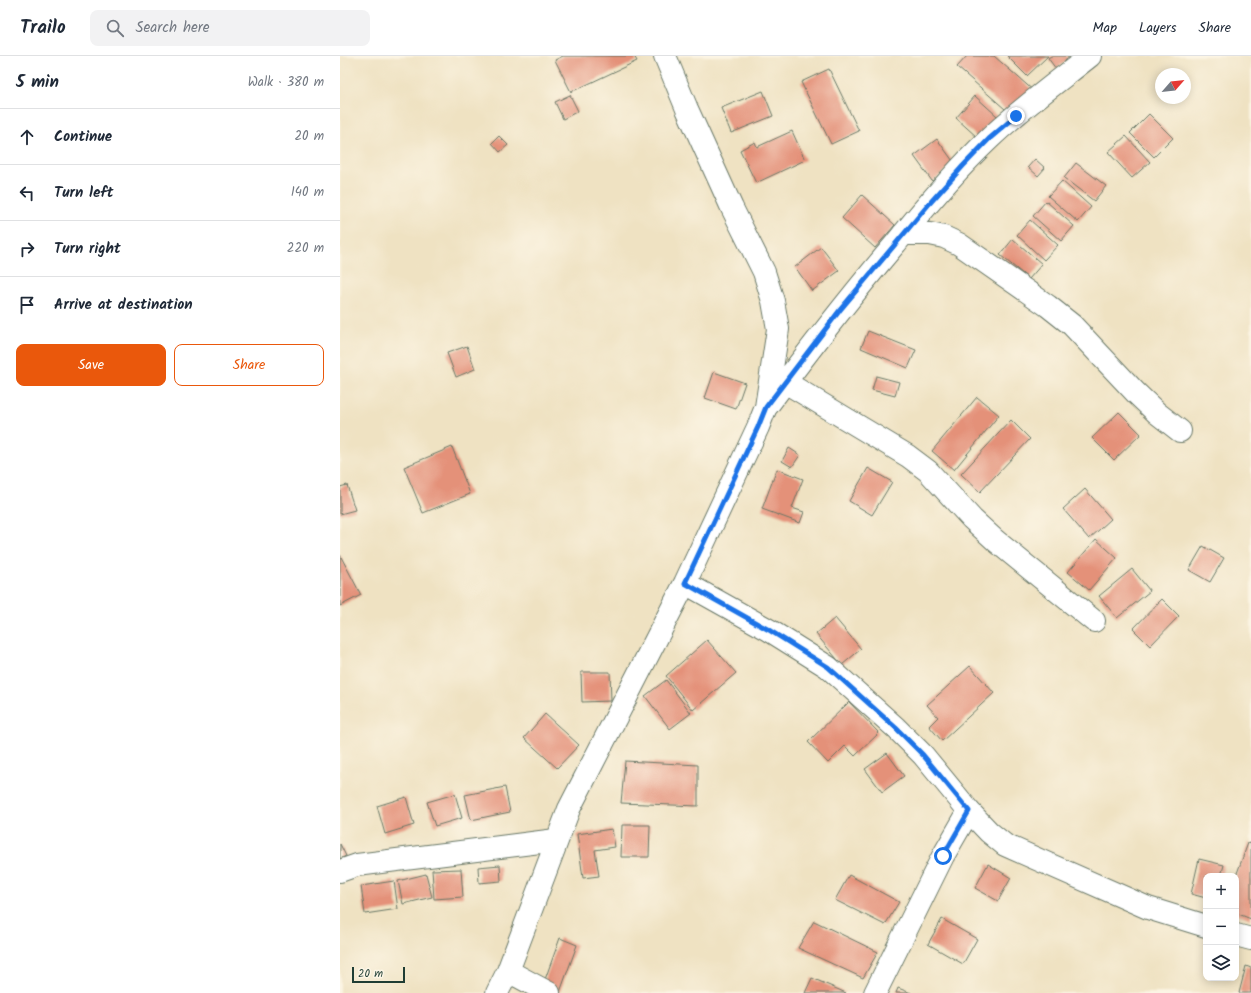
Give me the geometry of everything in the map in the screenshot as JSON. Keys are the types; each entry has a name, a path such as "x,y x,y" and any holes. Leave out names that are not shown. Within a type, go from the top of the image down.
{"street":[{"path":"497,993 508,971 556,840 569,809 685,583 766,407 778,329 774,300 764,272 732,208 690,116 665,56"},
{"path":"766,407 840,310 903,234 963,166 989,139 1046,90 1090,56"},
{"path":"903,234 930,234 944,237 959,244 1048,306 1072,325 1136,393 1157,413 1180,431"},
{"path":"785,382 902,452 928,471 972,519 996,541 1094,621"},
{"path":"685,583 769,630 828,667 896,728 923,755 969,811 988,832 1004,845 1148,908 1203,925"},
{"path":"875,993 943,856 969,811"},
{"path":"340,871 357,865 556,840"},
{"path":"1239,936 1251,939"},
{"path":"508,971 549,993"}],"building":[{"path":"563,56 634,56 637,61 571,92 555,60"},
{"path":"967,56 994,56 1035,92 1013,116 957,67"},
{"path":"1007,56 1048,56 1027,76"},
{"path":"1051,56 1067,56 1069,59 1056,69 1048,58"},
{"path":"829,69 859,131 831,144 801,82"},
{"path":"763,91 773,116 731,133 721,108"},
{"path":"570,95 578,111 563,119 555,102"},
{"path":"975,96 997,116 977,137 956,118"},
{"path":"1149,114 1173,138 1154,157 1130,133"},
{"path":"792,131 805,160 756,183 740,150 755,142 757,147"},
{"path":"499,136 508,145 500,152 492,143"},
{"path":"1126,136 1150,162 1132,178 1108,152"},
{"path":"937,139 955,164 932,181 914,156"},
{"path":"1035,159 1045,168 1038,176 1028,167"},
{"path":"1076,163 1106,186 1094,201 1064,178"},
{"path":"1062,181 1091,207 1078,222 1048,196"},
{"path":"862,195 895,225 875,248 842,218"},
{"path":"1046,201 1074,226 1061,241 1033,216"},
{"path":"1030,220 1058,245 1044,260 1017,235"},
{"path":"1013,239 1042,264 1029,279 1000,255"},
{"path":"821,247 839,271 812,291 795,267"},
{"path":"868,331 916,350 908,368 861,348"},
{"path":"467,346 475,369 456,377 447,353"},
{"path":"714,372 745,383 736,409 705,398"},
{"path":"876,376 899,382 895,396 872,390"},
{"path":"977,397 999,415 954,470 932,451"},
{"path":"1119,412 1141,434 1114,460 1092,438"},
{"path":"1011,420 1030,439 980,492 961,474"},
{"path":"452,447 470,494 423,513 404,467"},
{"path":"789,448 800,455 792,467 782,461"},
{"path":"868,468 892,482 872,515 849,501"},
{"path":"777,469 803,479 792,508 804,512 800,523 762,509"},
{"path":"347,485 355,510 340,514 340,487"},
{"path":"1085,489 1111,519 1089,539 1063,509"},
{"path":"1096,539 1117,558 1089,590 1068,572"},
{"path":"1203,546 1224,558 1210,582 1189,570"},
{"path":"340,555 361,595 340,606"},
{"path":"1132,569 1150,591 1117,618 1099,596"},
{"path":"1162,599 1179,616 1150,646 1133,629"},
{"path":"835,618 861,649 842,665 816,634"},
{"path":"707,640 736,673 693,710 666,676"},
{"path":"970,666 994,693 942,741 929,726 938,717 927,705"},
{"path":"581,672 610,672 611,701 582,702"},
{"path":"666,680 691,713 670,729 645,696"},
{"path":"849,702 879,733 855,756 845,746 828,763 808,742"},
{"path":"545,714 579,745 557,768 524,738"},
{"path":"887,753 904,776 882,792 865,769"},
{"path":"625,761 698,765 698,806 621,803"},
{"path":"505,787 510,812 471,820 465,795"},
{"path":"455,794 462,818 435,826 427,802"},
{"path":"406,797 414,825 385,834 377,806"},
{"path":"622,825 650,825 649,857 621,857"},
{"path":"612,829 615,847 595,850 599,876 583,878 577,834"},
{"path":"1248,843 1251,844 1251,919 1239,914 1239,873 1237,873"},
{"path":"340,844 346,856 340,859"},
{"path":"1199,859 1224,865 1222,873 1203,873 1203,897 1191,894"},
{"path":"988,864 1011,878 998,901 975,888"},
{"path":"500,865 501,881 479,883 478,867"},
{"path":"461,869 463,897 434,899 432,870"},
{"path":"426,874 432,897 403,904 398,881"},
{"path":"849,875 899,902 885,925 835,900"},
{"path":"394,881 398,909 365,914 361,886"},
{"path":"942,919 977,939 963,964 928,944"},
{"path":"814,921 878,952 863,978 798,948"},
{"path":"560,938 577,945 560,992 543,985"},
{"path":"1246,966 1251,968 1251,993 1239,993"},
{"path":"812,978 846,993 805,993"},
{"path":"898,988 911,993 896,993"}],"route":[{"path":"943,856 969,811 923,755 896,728 828,667 769,630 685,583 766,407 840,310 929,204 989,139 1016,116"}]}
